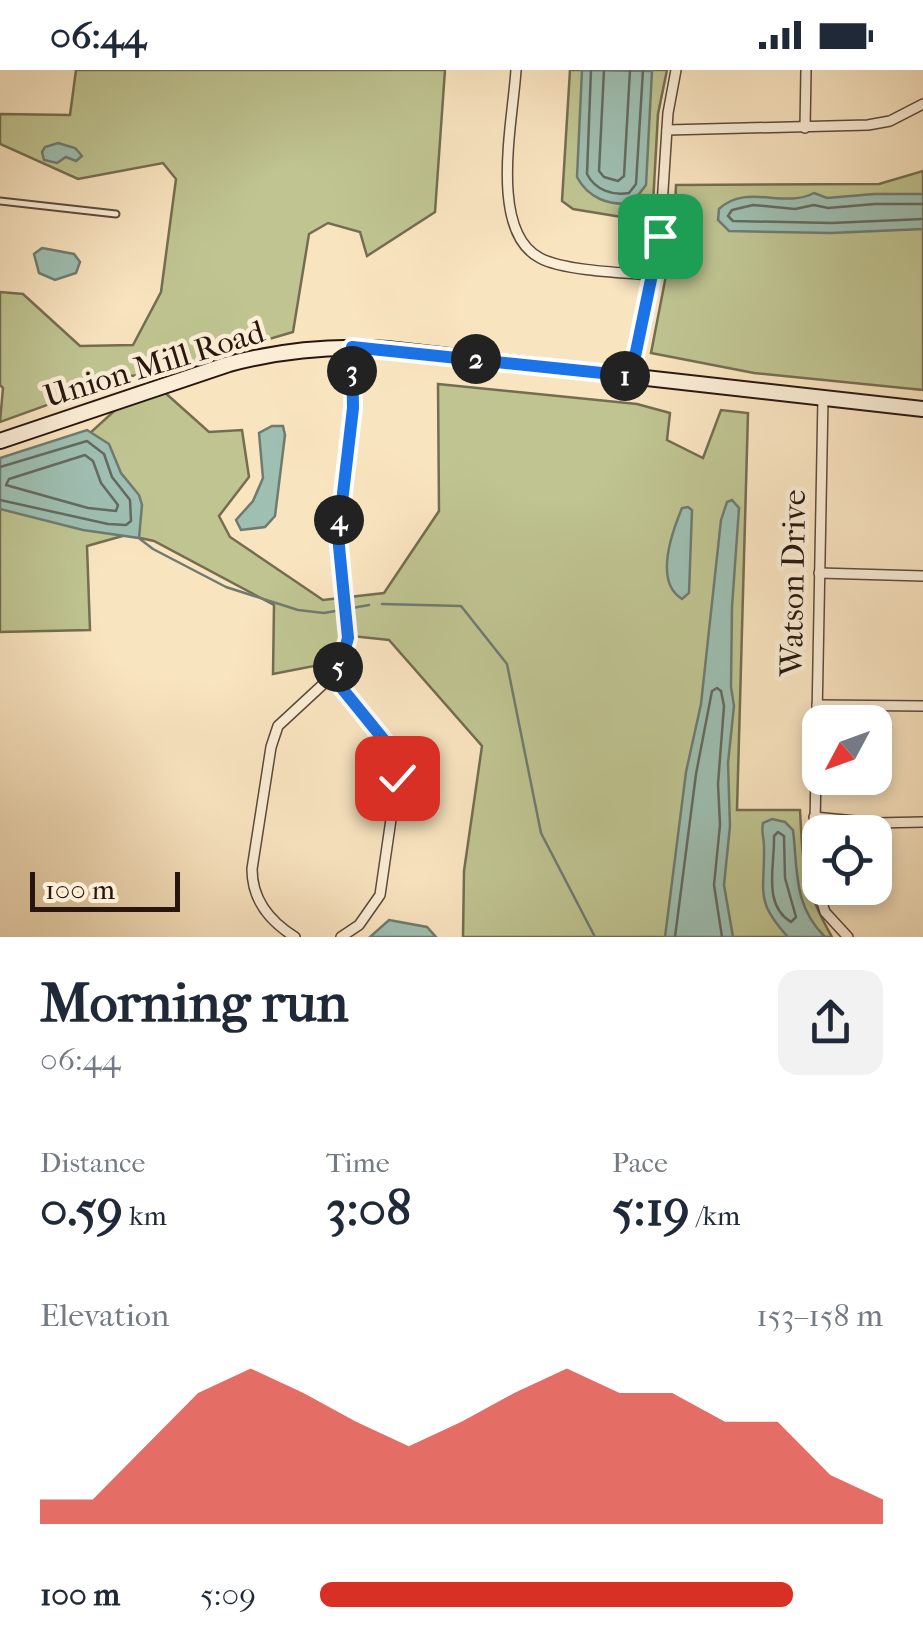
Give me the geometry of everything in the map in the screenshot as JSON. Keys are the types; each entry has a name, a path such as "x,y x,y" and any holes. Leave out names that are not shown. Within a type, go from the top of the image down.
{"street":[{"path":"516,70 507,201 515,231 524,246 543,260 614,273 654,275"},
{"path":"631,376 662,222 669,100 676,70"},
{"path":"805,128 806,70"},
{"path":"667,130 879,124 923,104"},
{"path":"295,937 275,923 255,892 255,844 278,726 332,676 341,663 348,638 338,536 353,408 352,347"},
{"name":"Union Mill Road","path":"0,442 229,364 303,349 352,347 923,409"},
{"name":"Watson Drive","path":"816,705 823,398"},
{"path":"819,574 923,576"},
{"path":"332,676 388,745 397,778 380,895 359,925 341,937"},
{"path":"892,706 923,706"},
{"path":"892,823 923,822"},
{"name":"Watson Drive","path":"821,905 848,937"}],"lane":[{"path":"0,201 116,214"}],"green space":[{"path":"76,70 445,70 435,212 367,256 360,232 328,223 309,234 293,332 148,375 127,376 0,422 0,292 23,294 80,346 133,345 161,292 176,179 163,163 78,179 0,144 0,114 70,115"},
{"path":"570,70 667,70 658,114 651,240 648,256 634,263 640,220 573,209 562,201"},
{"path":"923,171 923,390 754,373 651,353 674,234 676,185 879,184"},
{"path":"438,384 637,404 670,413 667,440 703,458 721,410 748,413 737,810 800,810 802,905 816,905 832,937 463,937 464,871 482,746 389,640 352,636 345,660 273,674 274,605 154,541 126,535 87,546 90,630 0,632 0,476 77,445 124,402 162,390 209,432 242,430 249,477 219,516 230,537 323,600 384,593 439,511"}],"water":[{"path":"582,70 652,71 646,185 632,203 600,199 577,177"},
{"path":"58,143 75,148 82,156 76,161 66,157 57,163 44,160 45,147"},
{"path":"814,193 827,198 923,194 923,229 831,233 729,231 718,220 719,209 741,198 790,199"},
{"path":"42,248 74,254 80,262 76,273 55,280 39,273 34,254"},
{"path":"272,426 283,426 285,435 275,516 265,527 241,530 236,520 253,501 263,478 259,433"},
{"path":"87,430 109,444 121,473 139,495 139,538 83,530 0,509 0,458"},
{"path":"732,500 739,508 732,607 730,826 724,885 733,937 665,937 686,772 701,704 721,520 727,502"},
{"path":"682,508 692,510 689,593 682,599 669,581 667,569 674,530"},
{"path":"772,819 785,822 793,830 802,905 825,937 788,937 770,914 763,885 763,823"},
{"path":"389,920 427,927 436,937 370,937"}],"waterway":[{"path":"140,539 226,587 298,610 324,613 369,605"},
{"path":"382,604 461,606 507,664 541,833 595,937"}],"route":[{"path":"397,778 388,745 332,676 341,663 348,638 338,536 353,408 352,347 631,376 660,236"}]}
